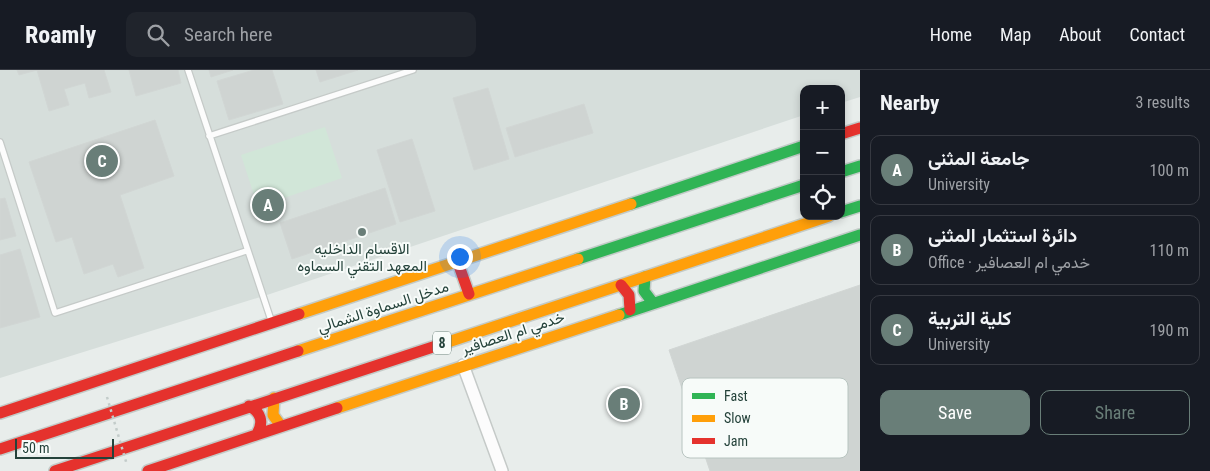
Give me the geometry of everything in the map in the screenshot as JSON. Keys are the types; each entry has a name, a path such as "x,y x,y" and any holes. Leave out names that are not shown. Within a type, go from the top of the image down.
{"main road":[{"path":"845,133 860,128"},
{"path":"0,414 271,322 800,147"},
{"path":"845,171 860,166"},
{"name":"مدخل السماوة الشمالي","path":"0,450 800,186"},
{"path":"845,211 860,206"},
{"name":"8","path":"55,471 817,220"},
{"name":"خدمي ام العصافير","path":"148,471 269,428 463,365 641,304 860,235"},
{"path":"457,260 469,294"},
{"path":"641,304 645,277"},
{"path":"621,285 641,304"},
{"path":"269,428 274,398"},
{"path":"249,406 259,413 269,428"}],"street":[{"path":"463,365 502,471"}],"lane":[{"path":"188,70 246,251 271,322"},
{"path":"209,136 413,70"},
{"path":"0,142 55,313 246,251"}],"path":[{"path":"107,397 127,465"}],"shaded area":[{"path":"0,70 860,70 860,97 845,102 845,85 800,85 800,116 270,294 0,378"}],"green space":[{"path":"325,127 342,178 258,207 241,155"}],"building":[{"path":"17,70 37,70 19,75"},
{"path":"37,70 104,70 111,92 89,98 85,83 64,89 69,105 49,111"},
{"path":"129,70 178,70 181,83 136,96"},
{"path":"209,70 233,70 211,77"},
{"path":"254,70 272,70 283,104 229,120 217,81"},
{"path":"316,70 358,70 320,82"},
{"path":"488,88 509,159 474,170 453,98"},
{"path":"584,104 593,133 515,157 506,128"},
{"path":"155,120 174,176 120,195 144,268 118,277 113,264 84,274 72,237 56,242 29,162"},
{"path":"412,139 435,211 400,222 377,150"},
{"path":"385,188 396,224 292,259 280,223"},
{"path":"5,198 16,236 0,240 0,199"},
{"path":"20,249 40,317 0,328 0,255"},
{"path":"860,285 860,471 710,471 706,458 848,458 848,378 682,378 682,388 669,350"}],"traffic: fast":[{"path":"631,204 800,147"},
{"path":"845,171 860,166"},
{"path":"578,259 800,186"},
{"path":"845,211 860,206"},
{"path":"619,315 860,235"},
{"path":"645,277 644,291 653,303"}],"traffic: slow":[{"path":"299,314 631,204"},
{"path":"436,346 817,220"},
{"path":"298,351 578,259"},
{"path":"337,408 619,315"},
{"path":"274,398 273,415 281,426"}],"traffic: jam":[{"path":"845,133 860,128"},
{"path":"457,260 469,294"},
{"path":"621,285 629,295 630,310"},
{"path":"0,413 299,314"},
{"path":"55,471 436,346"},
{"path":"0,449 298,351"},
{"path":"249,406 259,414 261,421 257,434"},
{"path":"148,471 337,408"}],"place":[{"name":"كلية التربية","path":"102,161"},
{"name":"جامعة المثنى","path":"268,205"},
{"name":"الاقسام الداخليه المعهد التقني السماوه","path":"362,232"},
{"name":"دائرة استثمار المثنى","path":"624,404"}]}
